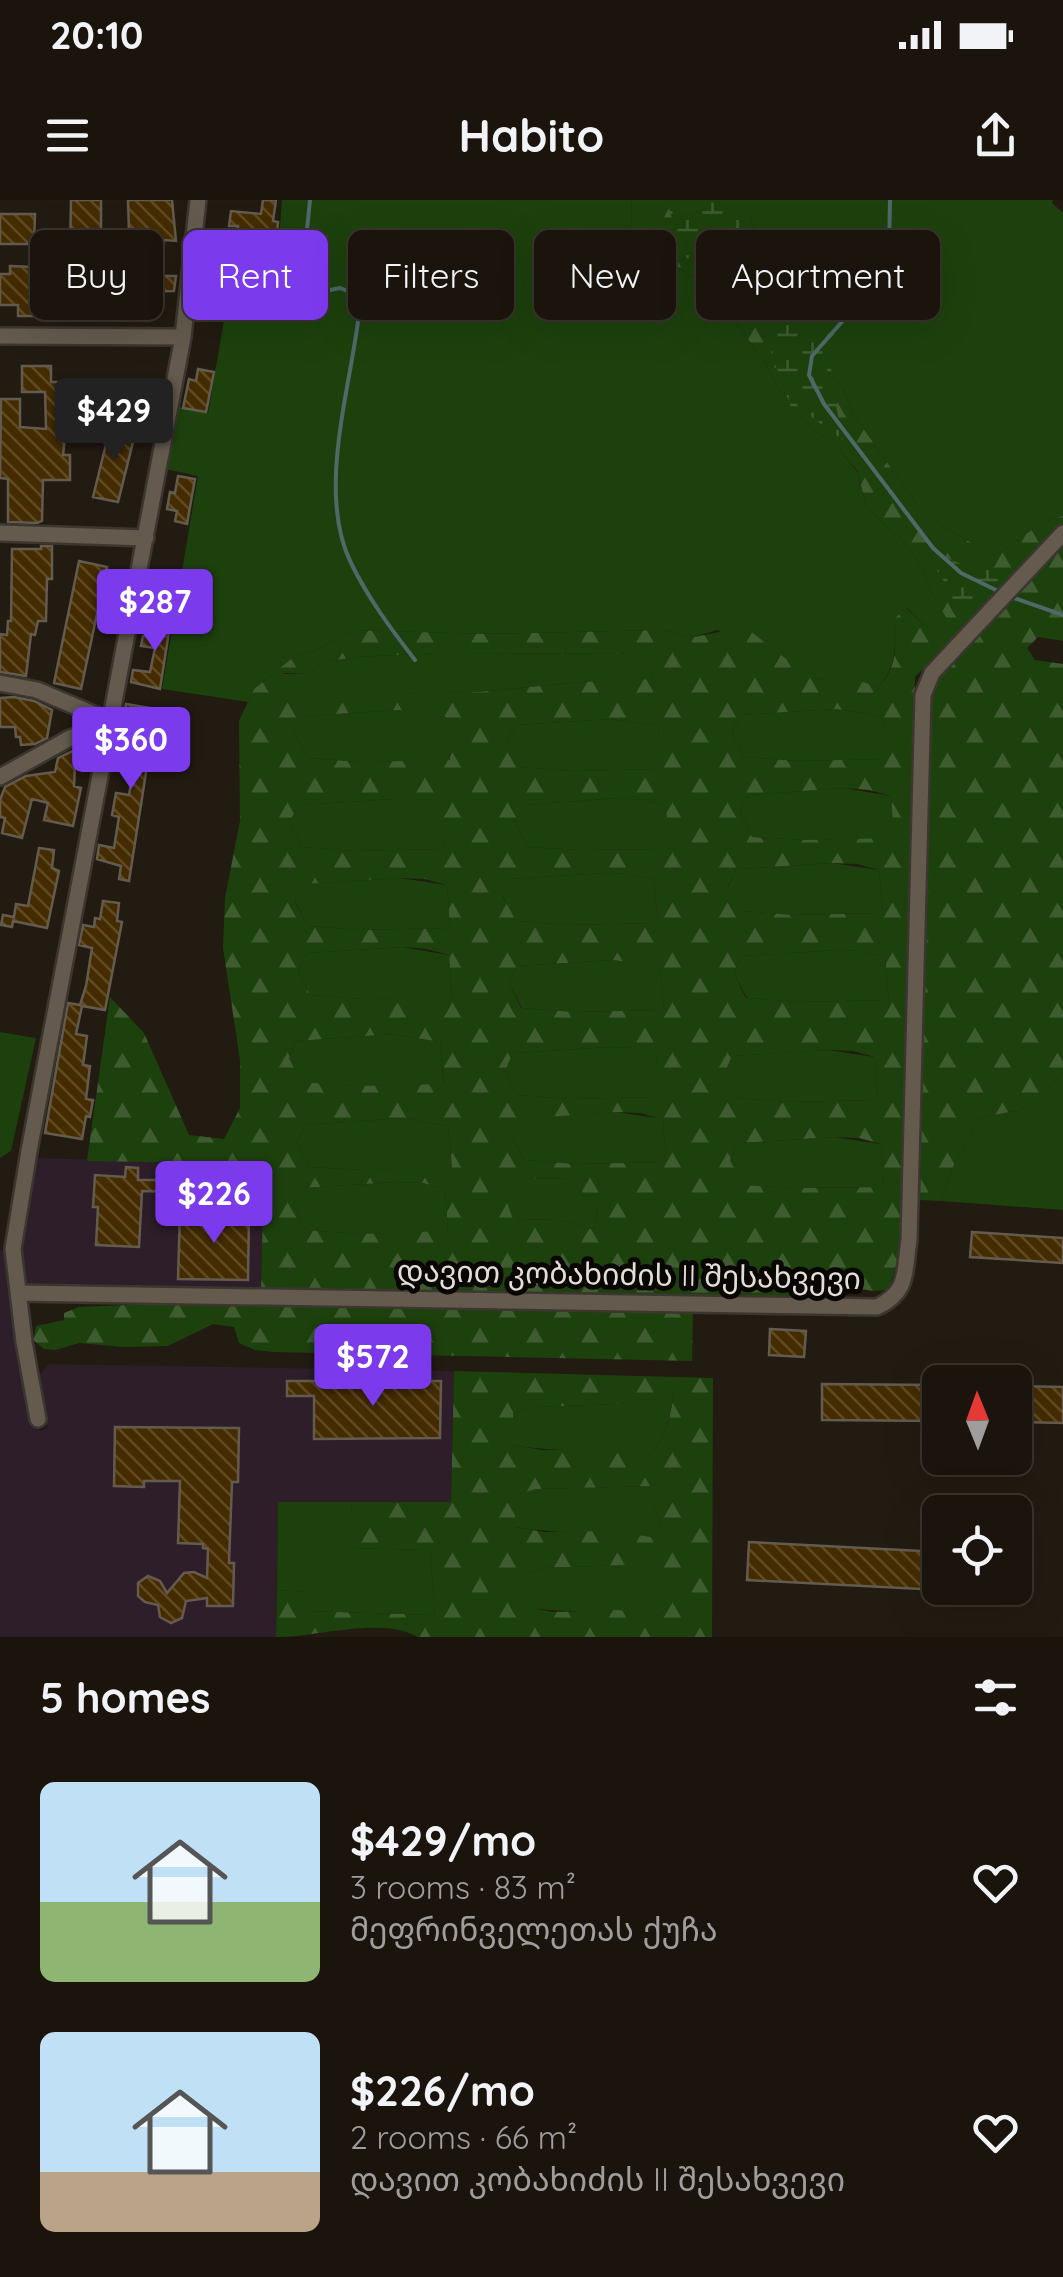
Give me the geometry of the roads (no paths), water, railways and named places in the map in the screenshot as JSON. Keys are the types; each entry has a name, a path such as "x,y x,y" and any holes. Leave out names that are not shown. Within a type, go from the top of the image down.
{"street":[{"path":"38,1418 13,1249 183,337 198,200"},
{"path":"0,336 183,337"},
{"path":"0,533 146,538"},
{"name":"დავით კობახიძის II შესახვევი","path":"18,1292 878,1307 896,1298 902,1286 909,1240 923,695 932,673 1063,533"},
{"path":"0,684 37,690 112,722"},
{"path":"0,777 70,738 112,722"}],"waterway":[{"path":"310,200 302,279 306,295 340,288 361,296 336,467 341,533 365,589 415,660"},
{"path":"890,200 889,249 861,300 812,356 809,375 824,404 933,548 961,573 1002,593"},
{"path":"1011,597 1063,615"}]}
